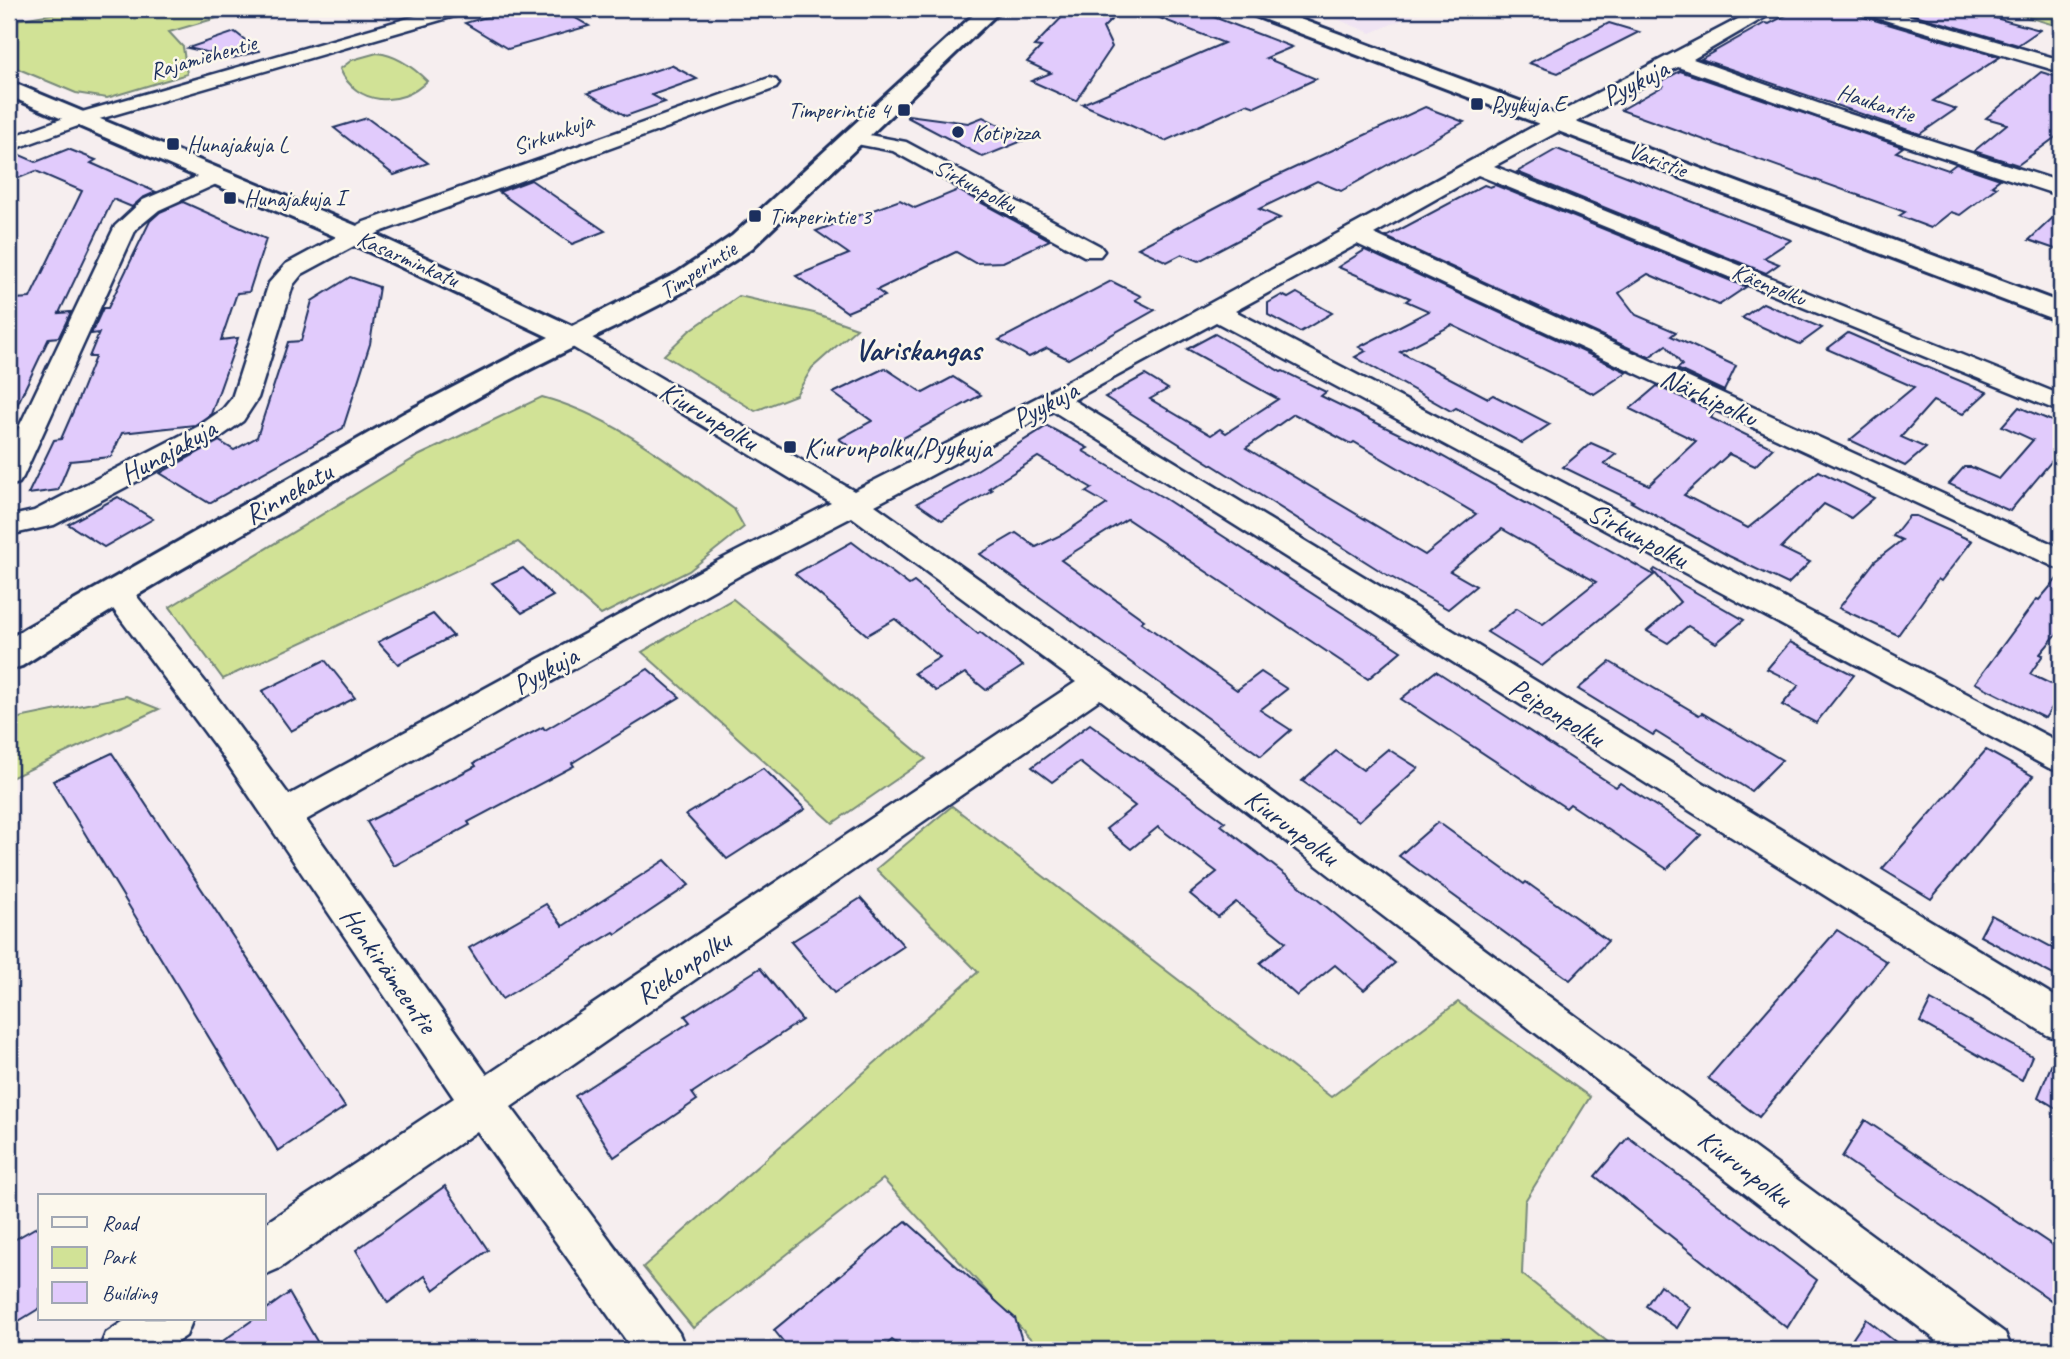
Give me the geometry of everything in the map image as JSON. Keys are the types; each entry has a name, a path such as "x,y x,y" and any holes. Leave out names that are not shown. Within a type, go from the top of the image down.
{"street":[{"name":"Rajamiehentie","path":"9,145 82,118 459,9"},
{"name":"Timperintie","path":"573,337 679,286 719,261 992,9"},
{"name":"Varistie","path":"1254,9 2061,313"},
{"name":"Pyykuja","path":"282,816 732,567 1054,400 1556,122 1770,9"},
{"path":"1867,9 2008,56 2061,66"},
{"name":"Haukantie","path":"1677,60 1833,115 2044,173 2061,188"},
{"name":"Sirkunkuja","path":"355,235 769,84"},
{"name":"Kasarminkatu","path":"9,88 355,235 573,337"},
{"name":"Sirkunpolku","path":"853,138 900,146 1092,251"},
{"name":"Käenpolku","path":"1477,167 2061,404"},
{"path":"9,477 126,226 151,205 215,176"},
{"name":"Hunajakuja","path":"9,523 12,526 44,518 209,432 233,415 245,398 281,283 294,269 355,235"},
{"name":"Närhipolku","path":"1356,235 2061,560"},
{"name":"Sirkunpolku","path":"1215,311 2061,759"},
{"name":"Kiurunpolku","path":"573,337 855,504 1100,682 1989,1350"},
{"name":"Rinnekatu","path":"9,657 116,591 458,396 573,337"},
{"name":"Peiponpolku","path":"1054,400 2061,1022"},
{"name":"Honkirämeentie","path":"116,591 149,632 282,816 481,1102 662,1350"},
{"name":"Riekonpolku","path":"266,1251 481,1102 905,819 1100,682"},
{"path":"123,1350 168,1320"}],"shaded area":[{"path":"1312,9 1427,9 1371,33"}],"green space":[{"path":"82,9 191,9 234,13 169,32 183,47 187,74 107,98 76,93 9,65 9,21"},
{"path":"2000,9 2061,10 2061,27"},
{"path":"377,53 404,63 427,81 405,96 392,99 368,96 357,90 347,81 340,69 352,60"},
{"path":"739,296 814,313 857,328 812,368 796,395 755,411 664,355 689,331"},
{"path":"542,397 594,416 619,429 734,509 744,527 689,571 601,615 518,542 223,679 170,607 418,456"},
{"path":"733,599 926,759 833,823 642,652"},
{"path":"126,696 159,709 9,779 9,720"},
{"path":"952,806 1331,1097 1458,1002 1590,1097 1525,1201 1522,1274 1618,1350 1041,1350 883,1179 693,1328 643,1267 978,972 876,869"}],"building":[{"path":"515,9 560,9 589,26 508,49 465,23"},
{"path":"1070,9 1122,9 1103,28 1112,47 1076,101 1031,81 1051,73 1027,62 1041,47 1034,46"},
{"path":"1155,9 1193,9 1292,47 1266,58 1316,79 1255,107 1247,104 1165,141 1082,104 1224,43 1152,15"},
{"path":"1798,9 1855,9 1860,16 2000,57 1933,101 1956,109 1920,134 1701,59 1765,23 1769,24"},
{"path":"1895,9 1962,9 2040,30 2018,45"},
{"path":"1609,23 1639,32 1558,73 1529,63"},
{"path":"235,32 259,51 233,58 188,48"},
{"path":"671,65 697,79 652,95 665,102 626,116 588,93"},
{"path":"1680,71 1903,147 1896,152 1948,170 1956,164 2000,179 1992,185 1997,187 1960,215 1951,212 1931,228 1899,216 1905,212 1621,110 1663,86 1656,84"},
{"path":"2041,72 2061,78 2061,133 2018,165 1974,151 2007,124 1986,118"},
{"path":"1425,107 1464,122 1341,191 1317,181 1259,209 1280,218 1199,261 1182,254 1167,262 1138,248 1264,182"},
{"path":"907,117 968,123 983,117 1027,139 983,157"},
{"path":"367,118 428,163 394,175 334,128"},
{"path":"68,149 96,160 91,163 156,192 142,198 132,207 113,199 59,313 71,312 59,337 49,338 9,422 9,309 14,299 30,298 82,191 36,171 9,182 9,153 13,152 36,162"},
{"path":"1557,149 1791,240 1764,258 1779,264 1766,273 1517,172"},
{"path":"531,180 605,231 572,244 499,192"},
{"path":"1484,185 1495,185 1746,287 1719,305 1648,274 1619,293 1636,315 1676,332 1671,336 1736,366 1724,391 1677,369 1682,365 1666,345 1649,357 1386,237"},
{"path":"958,190 1050,240 1003,262 975,263 956,252 877,290 885,296 847,312 796,276 849,254 816,231 900,200 915,208"},
{"path":"183,202 266,239 249,292 237,293 221,340 238,338 211,414 195,425 122,433 111,457 70,461 58,490 28,494 54,440 61,439 75,407 95,357 89,357 99,333 91,334 103,308 108,308 150,221 160,212"},
{"path":"2061,210 2061,251 2029,240"},
{"path":"1365,250 1627,372 1594,394 1452,325 1400,352 1488,398 1493,395 1550,424 1522,443 1456,408 1451,411 1355,357 1366,351 1359,347 1429,311 1406,301 1410,298 1338,267"},
{"path":"350,277 379,287 370,344 343,428 209,503 160,473 219,441 234,450 257,437 288,342 301,341 312,301"},
{"path":"1111,281 1141,296 1135,300 1155,310 1068,359 1047,348 1029,357 999,340"},
{"path":"1297,293 1332,313 1300,332 1268,315 1268,303 1282,295 1288,298"},
{"path":"1763,303 1822,328 1800,344 1742,318"},
{"path":"1848,333 1987,392 1963,414 1933,401 1901,437 1926,448 1905,466 1850,440 1914,387 1827,349"},
{"path":"1215,334 1281,372 1326,392 1321,396 1422,445 1654,575 1542,666 1487,632 1517,608 1543,624 1596,582 1502,529 1450,571 1476,586 1448,609 1382,572 1105,397 1145,375 1168,389 1150,399 1211,435 1220,429 1226,433 1278,399 1187,349","holes":["1294,414 1351,444 1354,442 1476,514 1425,555 1246,448"]},
{"path":"885,368 923,393 953,377 981,395 867,458 839,439 872,421 833,393"},
{"path":"1657,386 1714,412 1711,418 1773,448 1755,466 1729,454 1684,495 1748,528 1819,471 1874,498 1851,518 1824,504 1781,548 1810,562 1788,584 1729,556 1631,502 1633,501 1563,467 1591,443 1616,454 1604,464 1649,485 1696,441 1630,409"},
{"path":"2019,407 2061,425 2061,450 2010,511 1949,484 1964,467 1971,467 1999,479 2033,440 2002,426"},
{"path":"1047,426 1088,448 1083,451 1164,498 1401,651 1368,679 1127,519 1061,560 1144,620 1141,622 1237,690 1261,672 1287,689 1260,710 1291,730 1261,756 980,554 1016,533 1036,547 1063,534 1107,504 1086,492 1092,488 1038,457 989,488 992,490 942,520 917,503 969,475"},
{"path":"118,497 153,519 104,547 68,524"},
{"path":"1909,516 1916,516 1972,541 1941,581 1938,579 1898,635 1839,608 1875,561 1902,540 1893,536"},
{"path":"852,542 909,585 914,582 978,634 980,632 1023,666 986,690 965,673 936,691 914,673 940,657 895,619 867,635 795,574"},
{"path":"523,568 553,596 522,613 492,583"},
{"path":"1655,569 1744,620 1716,643 1688,626 1668,643 1647,631 1680,602 1653,571"},
{"path":"2061,574 2061,629 2040,654 2043,655 2030,674 2061,689 2061,694 2045,718 1975,683 2037,599 2039,600"},
{"path":"433,614 453,636 398,664 378,642"},
{"path":"1790,642 1854,675 1816,723 1782,705 1799,685 1767,669"},
{"path":"325,660 355,698 291,731 262,691"},
{"path":"1610,662 1782,760 1751,791 1656,732 1653,735 1578,689"},
{"path":"648,669 680,697 572,763 574,766 468,822 470,825 394,866 367,822 476,766 474,763 543,727 545,730"},
{"path":"1436,671 1616,787 1620,783 1701,835 1667,869 1570,804 1566,808 1401,699"},
{"path":"1090,724 1225,822 1221,825 1395,963 1364,990 1335,965 1297,996 1260,963 1286,942 1236,902 1218,917 1190,894 1217,872 1158,827 1131,849 1106,829 1135,806 1079,762 1052,782 1032,767"},
{"path":"1388,749 1418,768 1359,821 1302,781 1336,751 1363,770"},
{"path":"1986,750 2033,776 1931,899 1882,869"},
{"path":"112,753 345,1107 278,1151 53,781"},
{"path":"763,768 805,809 727,859 686,815"},
{"path":"1438,822 1608,941 1570,980 1399,856"},
{"path":"665,860 689,885 616,934 614,932 502,999 469,948 546,904 563,926"},
{"path":"861,898 904,946 834,993 791,942"},
{"path":"1991,915 2061,952 2061,979 1980,936"},
{"path":"1837,930 1887,962 1759,1117 1708,1078"},
{"path":"760,968 802,1020 692,1093 697,1100 614,1157 575,1096 690,1022 685,1016"},
{"path":"1931,1000 2032,1056 2022,1080 1920,1022"},
{"path":"2061,1042 2061,1111 2038,1097"},
{"path":"1865,1120 2061,1251 2061,1307 1842,1157"},
{"path":"1628,1137 1817,1280 1787,1328 1595,1176"},
{"path":"445,1186 488,1250 434,1290 425,1276 388,1303 356,1250"},
{"path":"906,1221 1015,1318 1025,1350 905,1350 892,1340 881,1350 790,1350 774,1330"},
{"path":"38,1226 38,1309 9,1327 9,1243"},
{"path":"1660,1285 1690,1307 1677,1328 1646,1306"},
{"path":"289,1293 322,1350 210,1350 253,1320 266,1320 266,1310"},
{"path":"1866,1319 1906,1350 1845,1350"}],"place":[{"name":"Pyykuja E","path":"1477,104"},
{"name":"Timperintie 4","path":"904,110"},
{"name":"Kotipizza","path":"958,132"},
{"name":"Hunajakuja L","path":"173,144"},
{"name":"Hunajakuja I","path":"230,198"},
{"name":"Timperintie 3","path":"755,216"},
{"name":"Kiurunpolku/Pyykuja","path":"790,447"}],"district":[{"name":"Variskangas","path":"918,350"}]}
